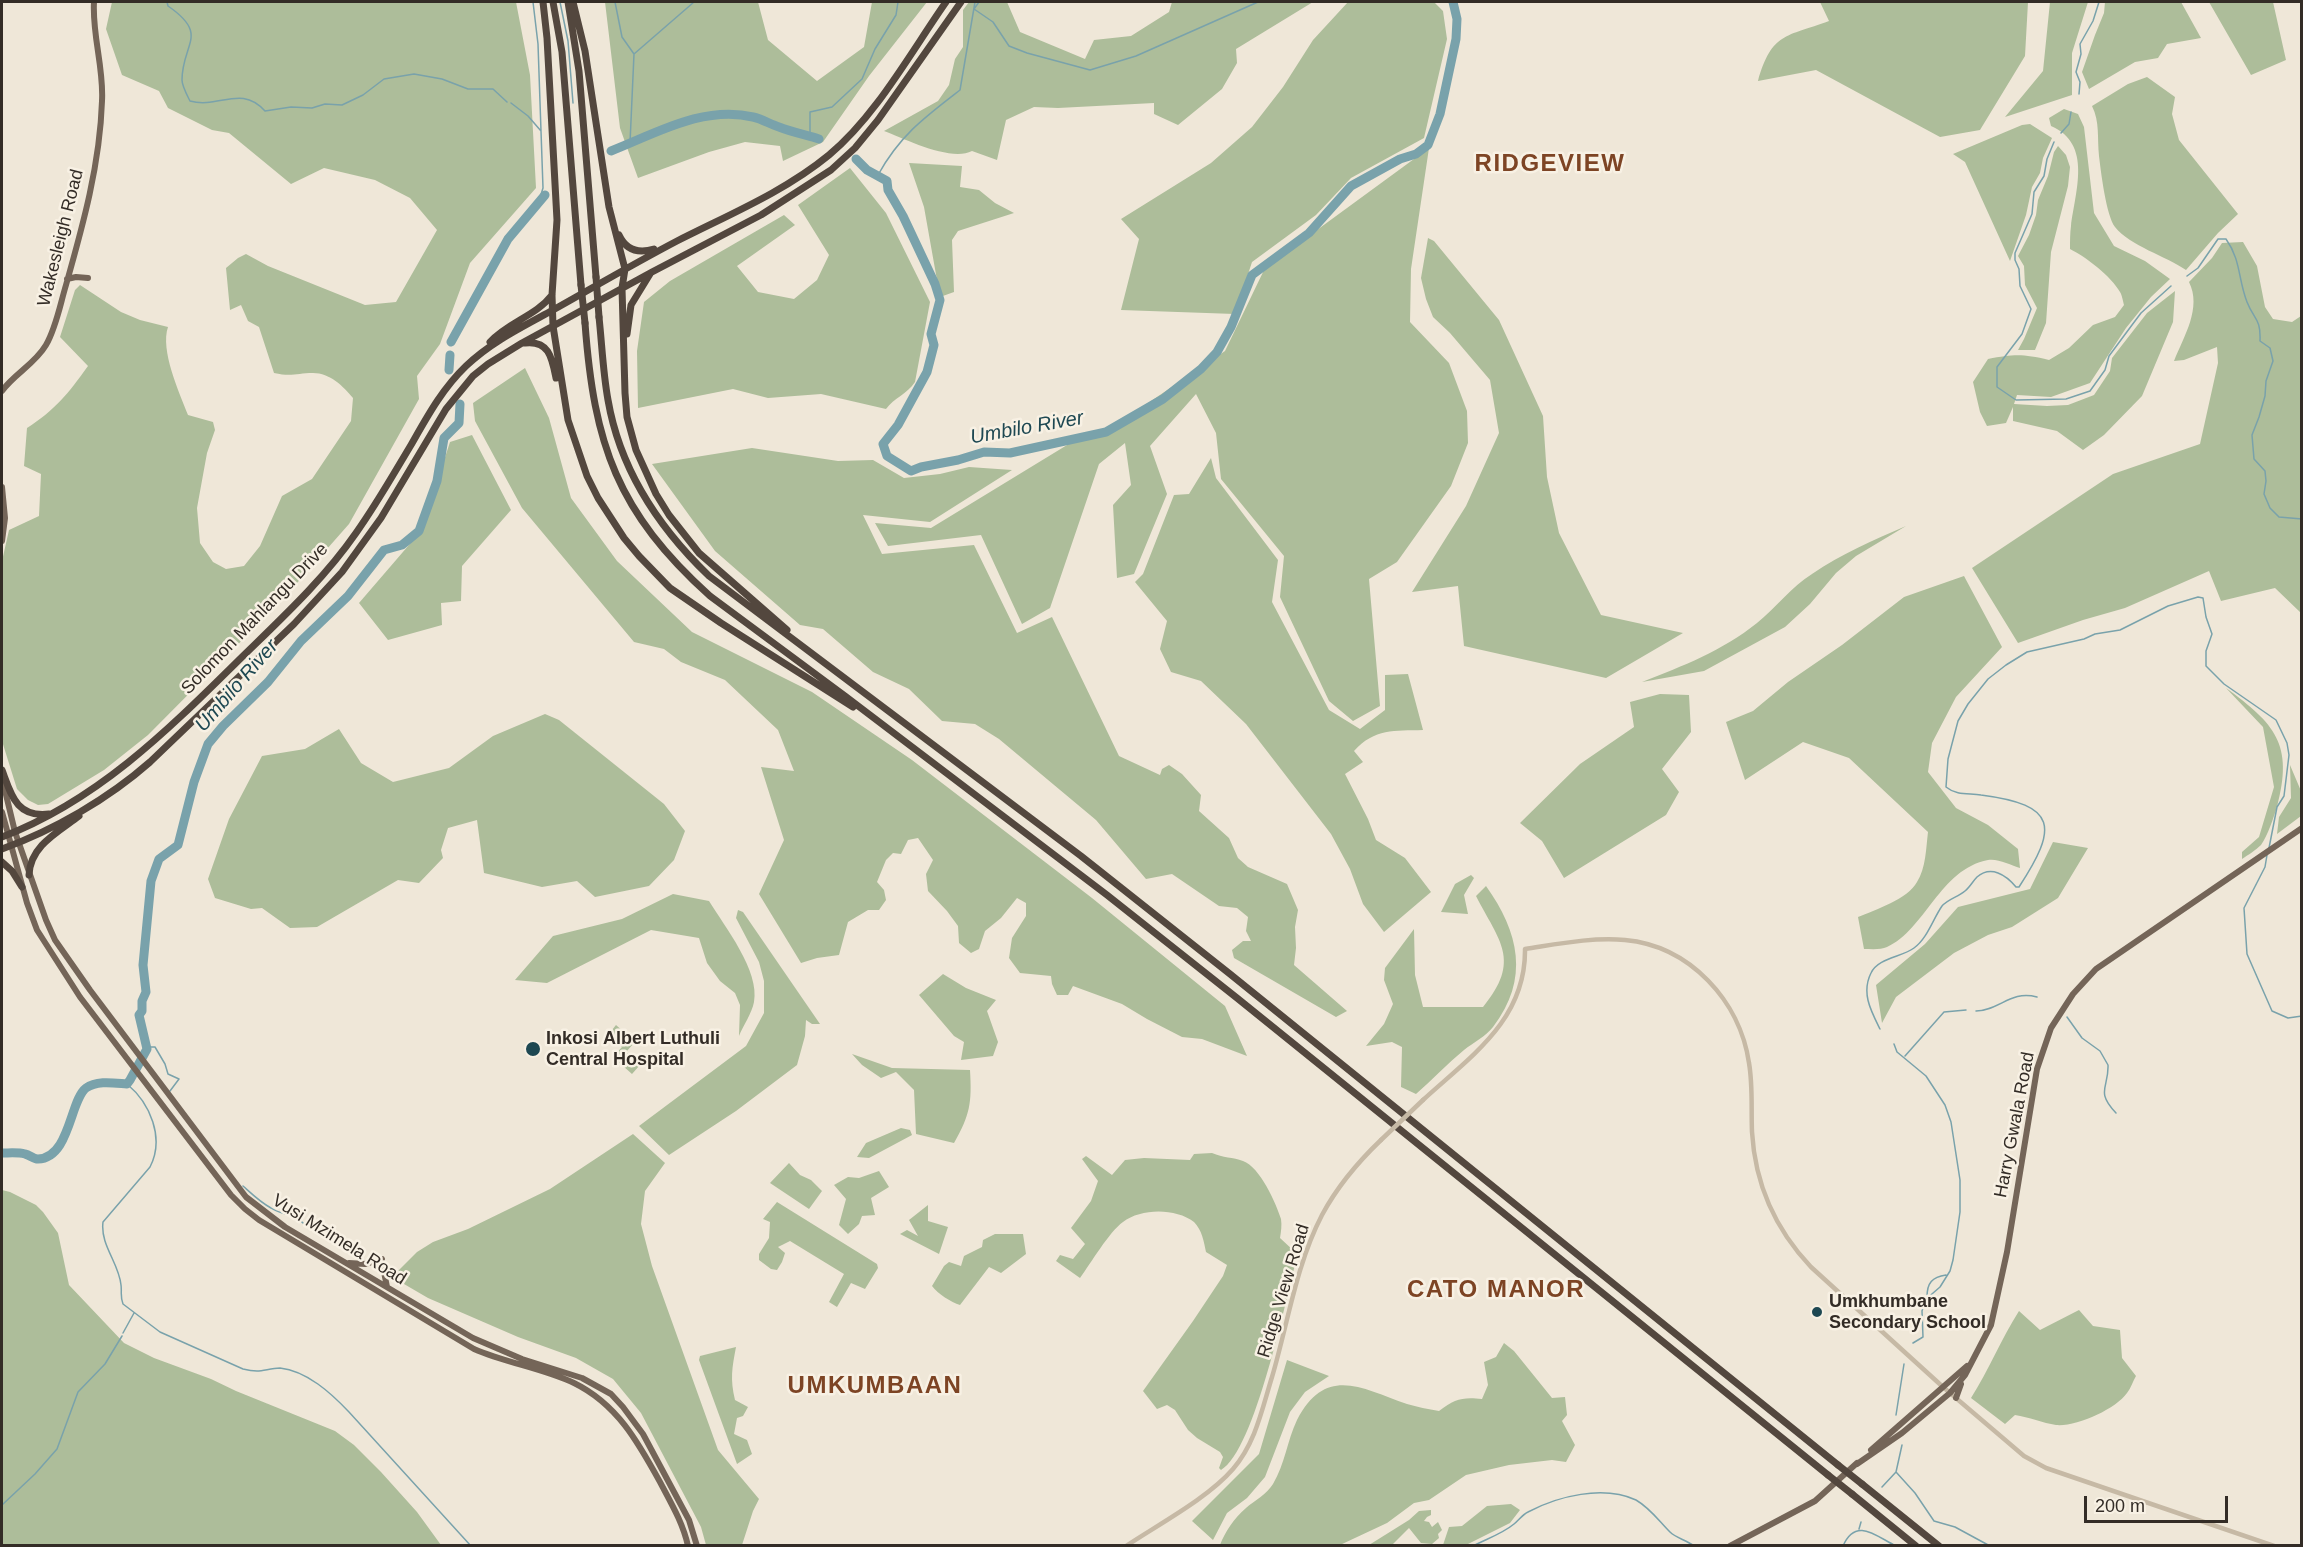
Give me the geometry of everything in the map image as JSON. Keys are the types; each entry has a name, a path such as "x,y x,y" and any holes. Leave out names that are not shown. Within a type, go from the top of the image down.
{"highway":[{"path":"543,2 557,220 552,295 553,326 562,391 575,444 591,483 609,518 639,556 670,588 880,724"},
{"path":"553,2 562,52 591,390 601,436 621,486 646,530 685,574 710,596 998,812 1237,998 1916,1545"},
{"path":"568,2 579,71 604,370 613,423 622,452 647,502 677,544 709,576 1081,856 1230,974 1939,1545"},
{"path":"573,2 583,42 609,207 625,269 622,288 623,353 627,417 636,450 656,494 699,553 802,645"},
{"path":"609,207 622,241 631,249 644,252 673,243 778,190 831,153 871,110 946,2"},
{"name":"Solomon Mahlangu Drive","path":"2,849 100,800 150,762 326,591 381,518 453,398 488,363 622,288 761,215 809,185 842,160 878,120 961,2"},
{"name":"Solomon Mahlangu Drive","path":"4,836 56,813 133,760 309,591 341,554 375,506 436,402 464,367 483,351 552,310 673,243"},
{"path":"623,353 631,305 639,289 652,272"},
{"path":"483,351 501,331 542,306 552,295"},
{"path":"522,343 537,342 546,348 562,391"},
{"path":"2,770 12,797 22,809 37,814 56,813"},
{"path":"29,875 32,859 41,845 100,800"},
{"path":"2,862 12,871 22,887"}],"main road":[{"name":"Wakesleigh Road","path":"2,391 8,382 39,355 46,345 68,279 91,195 102,101 101,71 94,32 94,2"},
{"path":"68,279 88,278"},
{"path":"2,487 5,518 2,541"},
{"path":"2,778 15,832"},
{"path":"2,812 4,836"},
{"name":"Harry Gwala Road","path":"1857,1464 1902,1433 1950,1393 1965,1375 1990,1325 2000,1288 2037,1069 2051,1028 2073,994 2096,969 2301,828"},
{"name":"Vusi Mzimela Road","path":"15,832 29,875 55,940 246,1197 285,1227 482,1342 522,1359 582,1378 611,1394 624,1407 643,1434 689,1520 697,1545"},
{"name":"Vusi Mzimela Road","path":"4,836 10,845 37,930 64,975 227,1190 245,1209 259,1220 474,1349 558,1377 589,1391 609,1406 629,1428 649,1462 676,1511 688,1545"},
{"path":"346,1262 360,1264 382,1259"},
{"path":"383,1267 387,1287"},
{"name":"Harry Gwala Road","path":"1730,1545 1815,1501 1970,1364"},
{"path":"1956,1398 1965,1375"}],"street":[{"name":"Ridge View Road","path":"1126,1545 1214,1487 1234,1468 1244,1454 1258,1426 1299,1276 1316,1229 1341,1185 1363,1158 1479,1049 1507,1017 1520,992 1526,964 1525,949 1593,940 1628,940 1673,956 1708,981 1731,1010 1744,1040 1750,1073 1754,1153 1759,1179 1774,1216 1793,1246 1811,1267 1943,1387"},
{"path":"1943,1387 2025,1456 2046,1468 2274,1545"}],"green space":[{"path":"112,2 516,2 530,75 536,188 470,263 440,344 417,376 419,399 349,524 282,600 148,735 104,770 48,804 38,805 28,800 17,789 2,741 2,561 9,530 39,516 41,474 24,466 27,428 46,415 60,401 88,366 60,337 75,290 80,285 121,312 140,320 168,327 166,347 168,359 188,415 213,422 215,430 207,453 197,508 200,543 213,562 226,569 244,566 260,546 282,496 312,479 351,421 353,398 325,375 274,373 259,327 248,321 241,305 230,310 226,268 246,254 268,266 365,305 396,302 437,230 410,198 375,180 324,168 291,184 229,133 212,130 168,108 159,91 122,75 106,29"},
{"path":"605,2 758,2 768,40 817,81 864,47 872,2 927,2 869,76 823,142 783,161 780,146 745,142 709,152 638,178 620,128"},
{"path":"969,2 1007,2 1020,32 1085,59 1094,40 1131,36 1169,12 1172,2 1313,2 1236,49 1237,63 1222,89 1178,125 1154,114 1154,103 1034,107 1006,120 997,160 972,151 963,154 940,152 884,131 938,101 949,85 955,59 963,47 963,10"},
{"path":"1348,2 1434,2 1443,11 1447,39 1424,138 1351,178 1316,215 1252,262 1235,314 1121,310 1139,239 1121,219 1211,163 1252,127 1283,87 1313,40"},
{"path":"1820,2 2028,2 2025,56 1980,130 1940,137 1816,70 1758,81 1763,65 1775,45 1791,34 1829,21"},
{"path":"2050,2 2088,2 2072,53 2072,95 2005,117 2043,71"},
{"path":"2105,2 2181,2 2201,38 2167,44 2158,58 2135,62 2089,89 2082,72 2104,13"},
{"path":"2209,2 2273,2 2286,60 2251,75"},
{"path":"2147,77 2175,97 2172,114 2179,140 2238,214 2186,270 2122,234 2112,221 2104,193 2097,124 2092,106 2128,84"},
{"path":"2064,109 2078,114 2084,127 2094,213 2114,246 2145,261 2170,279 2151,297 2126,328 2090,383 2051,397 2017,395 2014,404 2068,405 2094,395 2110,371 2112,358 2147,313 2175,291 2173,322 2142,396 2104,435 2083,450 2057,431 2013,421 2013,407 2006,423 1987,426 1980,412 1973,382 1988,359 2019,355 2049,360 2069,348 2093,325 2115,317 2124,305 2121,293 2111,280 2070,249 2078,184 2077,157 2072,144 2064,134 2051,126 2049,118"},
{"path":"2030,124 2052,138 2043,158 2040,173 2032,187 2026,215 2010,261 1965,162 1953,154 2022,125"},
{"path":"2058,146 2066,155 2070,167 2068,186 2051,252 2046,323 2035,350 2018,350 2037,308 2025,285 2024,266 2018,256 2029,235 2038,200"},
{"path":"1429,148 1411,269 1410,322 1449,363 1467,411 1468,443 1451,486 1397,562 1369,579 1380,706 1353,721 1329,701 1280,597 1284,556 1221,479 1216,433 1196,394 1150,446 1167,494 1134,574 1117,578 1113,505 1131,485 1125,443 1099,464 1050,608 1022,624 981,535 888,546 875,523 931,528 1072,442 1114,426 1225,351 1265,268"},
{"path":"909,163 962,166 960,187 979,190 995,203 1014,213 958,231 952,240 954,292 940,297 924,207"},
{"path":"850,168 886,213 930,302 915,382 912,386 886,409 821,394 768,398 733,389 638,408 637,351 644,302 670,281 784,215 795,225 737,266 758,292 794,299 817,280 829,255 798,205"},
{"path":"1428,238 1434,241 1499,320 1543,416 1547,477 1559,533 1601,615 1683,633 1606,678 1464,646 1458,586 1412,592 1466,506 1499,433 1490,380 1450,333 1433,317 1426,299 1421,278"},
{"path":"2243,242 2257,266 2265,307 2273,319 2292,322 2301,316 2301,613 2275,588 2221,601 2209,571 2125,608 2018,643 1972,568 2113,474 2200,444 2218,363 2217,347 2184,360 2174,361 2193,312 2194,302 2189,282 2212,258 2222,243"},
{"path":"525,368 549,418 571,498 617,561 692,632 812,692 912,760 1092,898 1225,1006 1247,1056 1202,1039 1182,1037 1122,1004 1073,986 1068,995 1057,995 1051,976 1020,973 1009,958 1012,938 1026,916 1026,903 1017,898 1001,918 985,931 979,949 971,953 959,943 958,926 928,891 926,874 933,860 918,838 908,840 901,854 893,853 886,860 877,882 884,890 886,900 879,910 868,910 848,922 839,955 801,963 759,894 784,840 761,767 794,771 778,730 725,680 681,662 664,649 634,642 522,508 475,421 473,403"},
{"path":"472,435 511,510 462,566 461,601 441,603 442,625 388,640 359,603 421,531 450,442"},
{"path":"752,448 838,461 873,460 904,478 940,474 969,467 1012,470 930,522 863,515 882,554 974,545 1017,633 1052,617 1119,756 1160,775 1162,769 1169,765 1182,774 1201,795 1199,811 1229,838 1238,858 1248,867 1287,884 1298,910 1294,965 1347,1011 1336,1017 1234,958 1232,950 1243,941 1251,941 1246,931 1248,917 1237,908 1219,906 1172,874 1146,879 1096,820 999,739 975,724 942,721 909,689 873,672 823,629 800,625 715,551 652,464"},
{"path":"1211,458 1216,478 1278,560 1272,602 1329,710 1360,729 1385,710 1385,675 1408,674 1423,730 1386,732 1370,738 1354,751 1363,762 1345,774 1376,840 1405,858 1431,892 1384,932 1363,904 1350,869 1331,834 1246,724 1201,681 1171,672 1160,649 1167,621 1135,582 1143,574 1174,495 1189,494"},
{"path":"1906,526 1856,556 1836,573 1810,604 1785,627 1704,671 1642,682 1687,664 1730,642 1757,623 1812,574 1846,554"},
{"path":"1964,576 2002,647 1956,697 1932,743 1928,772 1956,808 1988,825 2018,849 2020,868 1992,860 1971,866 1945,887 1900,939 1885,948 1864,949 1858,917 1891,903 1913,888 1922,871 1928,832 1849,758 1803,742 1745,780 1726,722 1753,711 1788,682 1842,645 1904,597"},
{"path":"2226,688 2268,725 2281,751 2283,767 2277,807 2268,832 2261,845 2242,859 2242,852 2259,837 2274,787 2263,727"},
{"path":"1660,694 1689,695 1691,732 1662,769 1679,792 1666,815 1564,878 1542,841 1520,823 1580,764 1634,727 1630,702"},
{"path":"545,714 559,720 664,804 685,831 674,860 649,886 595,897 577,881 542,887 484,873 477,820 448,828 441,850 443,858 419,883 398,880 317,927 290,928 262,908 251,909 215,898 208,879 229,819 262,756 305,749 339,729 361,763 393,782 449,768 493,736"},
{"path":"2290,765 2301,791 2301,816 2277,834 2279,817 2291,798"},
{"path":"2053,842 2088,848 2058,898 2012,927 1988,935 1954,953 1896,997 1882,1023 1876,985 1925,944 1958,907 2030,889"},
{"path":"1471,875 1474,878 1464,895 1468,914 1441,912 1455,884"},
{"path":"1486,886 1506,921 1512,938 1516,956 1516,973 1512,991 1505,1009 1493,1027 1458,1055 1416,1094 1401,1087 1402,1047 1392,1042 1366,1046 1384,1024 1393,1004 1384,980 1385,968 1414,929 1415,975 1423,1007 1483,1007 1495,991 1502,976 1504,963 1499,939 1476,896"},
{"path":"673,894 709,901 747,963 752,977 754,1002 739,1036 740,1005 735,993 720,981 707,963 699,938 651,930 547,983 515,980 553,936 622,919"},
{"path":"738,910 743,912 820,1024 812,1024 806,1020 805,1036 797,1065 736,1111 669,1155 639,1126 746,1046 764,1013 764,981 759,962 736,918"},
{"path":"943,974 966,988 996,1000 987,1011 998,1042 993,1056 961,1060 964,1042 954,1036 919,995"},
{"path":"616,1025 635,1042 626,1052 640,1065 632,1074 613,1057 622,1047 608,1035"},
{"path":"852,1054 892,1068 970,1070 969,1108 954,1143 916,1134 914,1090 896,1072 881,1078 862,1065"},
{"path":"901,1128 910,1130 912,1135 869,1158 857,1157 866,1143"},
{"path":"633,1134 665,1163 645,1191 641,1224 652,1266 718,1450 759,1499 742,1545 706,1545 701,1527 641,1413 613,1379 576,1358 518,1337 428,1298 392,1277 417,1252 433,1242 468,1229 550,1189"},
{"path":"1212,1153 1243,1161 1255,1170 1279,1212 1280,1238 1297,1257 1268,1372 1257,1405 1234,1457 1221,1470 1219,1468 1223,1457 1220,1452 1188,1430 1175,1410 1167,1405 1157,1409 1143,1391 1223,1276 1227,1265 1206,1252 1197,1225 1187,1217 1168,1212 1139,1214 1123,1222 1106,1240 1080,1278 1056,1261 1060,1255 1073,1259 1085,1244 1071,1228 1091,1201 1098,1181 1082,1159 1086,1156 1112,1175 1125,1160 1144,1158 1190,1160 1194,1154"},
{"path":"789,1163 800,1175 811,1180 822,1191 809,1209 770,1183"},
{"path":"879,1171 889,1187 871,1198 875,1215 862,1216 859,1224 848,1234 839,1225 846,1199 834,1185 848,1177 859,1178"},
{"path":"2,1190 36,1205 43,1212 58,1233 69,1285 124,1343 154,1358 211,1379 335,1431 354,1445 381,1472 417,1512 441,1545 2,1545"},
{"path":"777,1202 877,1264 878,1268 865,1289 851,1283 837,1307 829,1302 844,1274 790,1241 778,1247 785,1253 777,1270 771,1269 759,1260 759,1254 769,1238 770,1222 763,1219"},
{"path":"928,1205 928,1221 948,1227 939,1254 900,1234 907,1230 918,1236 909,1220"},
{"path":"995,1234 1023,1234 1026,1254 1001,1273 989,1267 960,1305 945,1297 932,1286 944,1266 949,1262 961,1266 964,1256 982,1247 983,1240"},
{"path":"2079,1310 2093,1326 2120,1330 2122,1358 2136,1376 2122,1399 2095,1416 2074,1423 2056,1425 2015,1415 2005,1424 1971,1398 2019,1311 2040,1330"},
{"path":"1504,1343 1514,1351 1552,1398 1565,1397 1567,1415 1562,1421 1575,1445 1566,1462 1552,1460 1509,1465 1466,1475 1429,1500 1414,1503 1387,1523 1340,1545 1220,1545 1227,1530 1238,1516 1273,1484 1297,1420 1308,1403 1320,1392 1333,1386 1346,1385 1439,1411 1459,1400 1482,1399 1488,1385 1484,1362 1496,1357"},
{"path":"736,1347 732,1374 733,1393 735,1400 748,1407 743,1416 737,1418 734,1434 747,1440 752,1454 737,1464 699,1360 700,1356"},
{"path":"1287,1360 1329,1376 1305,1392 1290,1412 1265,1477 1247,1498 1227,1513 1213,1540 1192,1521 1259,1454"},
{"path":"1511,1504 1520,1510 1510,1523 1466,1545 1443,1545 1449,1527 1462,1526 1487,1506"},
{"path":"1431,1510 1431,1515 1424,1521 1429,1522 1432,1527 1438,1522 1442,1530 1438,1534 1439,1538 1432,1544 1421,1543 1409,1528 1392,1545 1369,1545 1409,1520 1419,1511"}],"waterway":[{"path":"167,2 168,6 181,16 191,32 182,80 190,101 201,103 247,99 265,111 291,107 312,108 325,104 342,105 363,95 384,79 414,74 442,79 468,89 493,89 507,102"},
{"path":"533,2 538,44 541,131"},
{"path":"560,2 568,41 573,103"},
{"path":"615,2 622,37 634,54 630,143"},
{"path":"634,54 694,2"},
{"path":"810,136 810,112 832,107 862,79 875,49 896,15 898,2"},
{"path":"878,175 904,138 924,118 960,90 975,2"},
{"path":"979,2 974,9 993,22 1009,46 1090,70 1136,56 1258,2"},
{"name":"Umbilo River","path":"856,159 867,170 887,181 888,190 903,216 935,284 940,300 931,334 934,345 927,372 898,425 883,444 887,456 911,471 984,452 1010,453 1106,432 1163,399 1201,369 1217,352 1231,327 1252,275 1309,233 1351,186 1400,159 1416,154 1428,145 1440,114 1456,39 1457,19 1453,2"},
{"path":"2079,94 2080,82 2076,72 2081,54 2080,44 2093,21 2099,2"},
{"path":"511,103 528,116 541,131 543,188 539,201"},
{"path":"2061,133 2069,124 2071,112"},
{"name":"Umbilo River","path":"611,151 680,123 716,115 734,114 753,117 819,139"},
{"path":"2054,142 2047,159 2044,176 2034,192 2032,214 2015,253 2020,286 2031,309 2022,334 1997,367 1997,387 2016,400 2066,399 2090,391 2105,370 2109,356 2141,313 2171,286"},
{"name":"Umbilo River","path":"451,342 508,239 545,195"},
{"path":"2187,276 2198,268 2218,239 2226,239 2237,262 2247,302 2258,323 2260,341 2270,348 2273,361 2266,381 2265,396 2252,435 2254,459 2265,471 2264,494 2270,508 2279,517 2302,519"},
{"name":"Umbilo River","path":"449,370 450,355"},
{"name":"Umbilo River","path":"2,1153 22,1153 38,1159 49,1156 63,1139 76,1104 86,1088 100,1083 127,1084 130,1080 147,1049 139,1015 146,992 143,965 151,881 159,859 178,845 194,782 208,744 268,682 301,641 348,596 384,550 402,545 419,531 437,481 444,438 459,423 460,404"},
{"path":"1880,1029 1867,995 1868,980 1874,968 1919,944 1942,906 1965,891 1982,873 1998,873 2019,887 2040,849 2044,822 2037,813 2025,805 2006,799 1959,793 1946,787 1948,759 1958,721 1968,704 1988,679 2027,652 2084,639 2095,634 2120,630 2168,606 2198,597 2203,598 2212,634 2206,651 2206,666 2224,684 2276,720 2287,743 2289,755 2284,796 2277,807 2269,848"},
{"path":"2267,855 2265,867 2244,908 2247,954 2272,1011 2288,1018 2302,1016"},
{"path":"1976,1011 1985,1010 2020,996 2037,997"},
{"path":"1905,1056 1944,1012 1966,1010"},
{"path":"2067,1017 2082,1038 2100,1051 2108,1065 2104,1089 2106,1099 2116,1113"},
{"path":"1894,1044 1897,1052 1926,1076 1945,1105 1951,1122 1960,1180 1960,1212 1950,1271 1940,1287 1925,1300 1922,1311 1923,1337 1913,1343"},
{"path":"146,1047 155,1047 168,1074 179,1079 170,1091"},
{"path":"127,1084 148,1111 153,1122 156,1144 150,1167 103,1222 104,1238 120,1277 123,1304 160,1332 243,1369 257,1371 280,1368 300,1373 318,1384 349,1412 471,1546"},
{"path":"243,1186 267,1206 295,1217 303,1223"},
{"path":"1927,1297 1931,1282 1937,1277 1946,1275"},
{"path":"123,1333 134,1313"},
{"path":"2,1505 35,1474 57,1449 78,1392 105,1364 122,1336"},
{"path":"1896,1415 1904,1364"},
{"path":"1882,1487 1896,1472 1902,1445"},
{"path":"1896,1472 1915,1493 1934,1521 1955,1527 1990,1546"},
{"path":"1473,1546 1504,1531 1526,1513 1540,1506 1567,1497 1595,1493 1609,1493 1636,1500 1672,1534 1694,1546"},
{"path":"1859,1529 1861,1522"},
{"path":"1843,1546 1848,1537 1860,1530 1874,1534 1896,1546"}],"place":[{"name":"Inkosi Albert Luthuli Central Hospital","path":"533,1049"},
{"name":"Umkhumbane Secondary School","path":"1817,1312"}],"district":[{"name":"RIDGEVIEW","path":"1550,164"},
{"name":"CATO MANOR","path":"1496,1290"},
{"name":"UMKUMBAAN","path":"875,1386"}]}
